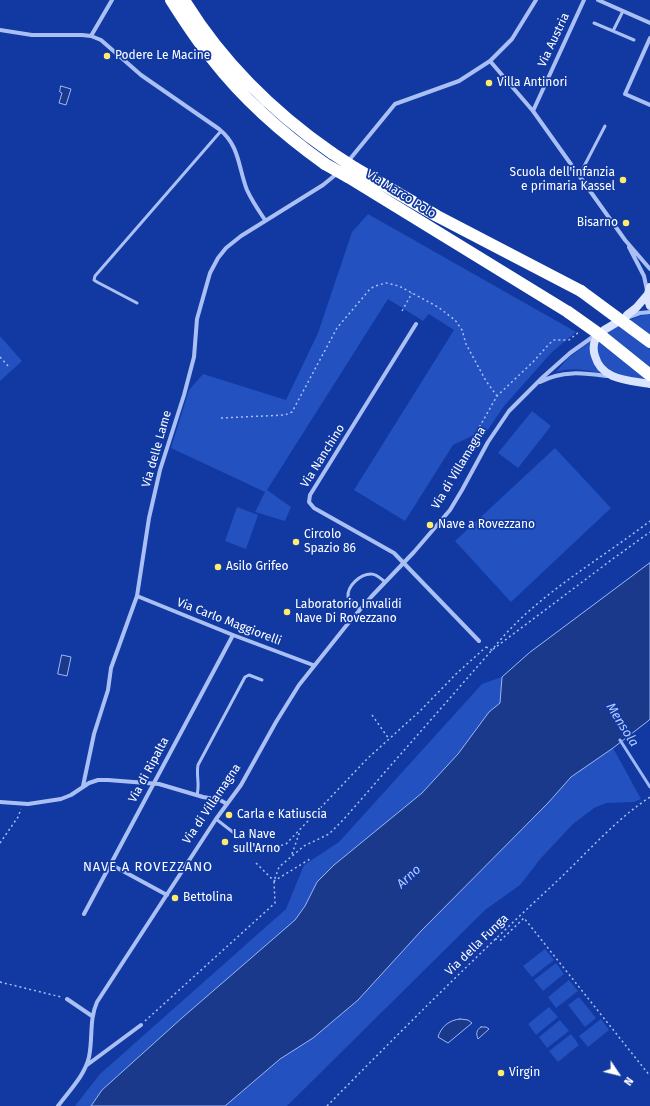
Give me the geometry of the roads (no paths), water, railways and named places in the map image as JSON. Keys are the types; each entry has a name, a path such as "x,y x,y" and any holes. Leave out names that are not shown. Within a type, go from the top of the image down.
{"highway":[{"name":"Via Marco Polo","path":"170,0 208,55 247,100 288,136 581,291 650,342"},
{"name":"Via Marco Polo","path":"184,0 209,37 237,72 329,158"},
{"name":"Via Marco Polo","path":"351,168 568,312 599,334 650,375"}],"street":[{"path":"91,36 112,0"},
{"path":"351,168 395,104 459,82 490,61 512,39 536,0"},
{"name":"Via Austria","path":"533,111 584,0"},
{"path":"598,0 650,23"},
{"path":"0,30 32,35 91,36 101,40 141,74 221,130 230,138 235,148 248,193 265,220"},
{"path":"650,38 625,94 650,105"},
{"path":"490,61 533,111 625,240 650,269"},
{"name":"Via delle Lame","path":"83,786 94,734 108,690 112,668 137,596 144,545 152,504 160,470 192,365 197,319 210,273 218,258 226,248 265,220 323,185 334,176"},
{"path":"625,240 644,276 649,291 648,300 650,306"},
{"path":"628,316 649,291"},
{"path":"628,316 650,312"},
{"name":"Via Nanchino","path":"404,563 394,553 311,506 308,499 416,324"},
{"path":"595,337 594,349 596,360 600,368 609,376 650,384"},
{"name":"Via di Villamagna","path":"86,1066 90,1052 92,1016 94,1008 216,819 240,785 294,692 313,665 360,610 404,563 450,510 491,438 519,400 570,353 595,337"},
{"name":"Via di Villamagna","path":"519,400 541,381 556,375 574,372 609,376"},
{"path":"404,563 479,641"},
{"name":"Via Carlo Maggiorelli","path":"137,596 233,635 313,665"},
{"name":"Via di Ripalta","path":"84,914 233,635"},
{"path":"0,802 20,804 61,799 71,795 91,782 101,780 159,784 220,800 227,804"},
{"path":"110,864 167,896"},
{"path":"66,999 92,1016"},
{"name":"Via di Villamagna","path":"58,1106 86,1066 141,1025"}],"lane":[{"path":"613,31 623,11"},
{"path":"594,23 634,40"},
{"path":"579,176 605,126"},
{"path":"137,303 96,282 94,280 95,276 221,130"},
{"path":"360,610 348,597 348,589 361,578 370,574 378,576 385,582"},
{"path":"197,795 199,788 197,772 198,765 245,677 249,674 262,680"},
{"path":"216,819 234,833"}],"water":[{"path":"61,86 71,89 66,105 59,103 62,93 60,92"},
{"name":"Arno","path":"650,563 650,719 648,721 613,748 571,777 548,803 421,931 358,1000 313,1038 280,1059 225,1106 91,1106 102,1090 183,1017 295,920 305,906 317,882 334,865 422,793 458,754 489,712 500,703 502,677 529,653"},
{"path":"62,655 71,657 67,676 58,674"},
{"path":"460,1019 468,1020 472,1023 448,1043 438,1037 441,1030 446,1025 452,1021"},
{"path":"481,1027 486,1027 489,1029 478,1039 477,1032"}],"waterway":[{"name":"Mensola","path":"620,740 650,787"}],"place":[{"name":"Podere Le Macine","path":"107,56"},
{"name":"Villa Antinori","path":"489,83"},
{"name":"Scuola dell'infanzia e primaria Kassel","path":"623,180"},
{"name":"Bisarno","path":"626,223"},
{"name":"Nave a Rovezzano","path":"430,525"},
{"name":"Circolo Spazio 86","path":"296,542"},
{"name":"Asilo Grifeo","path":"218,567"},
{"name":"Laboratorio Invalidi Nave Di Rovezzano","path":"287,612"},
{"name":"Carla e Katiuscia","path":"229,815"},
{"name":"La Nave sull'Arno","path":"225,842"},
{"name":"Bettolina","path":"175,898"},
{"name":"Virgin","path":"501,1073"}],"district":[{"name":"NAVE A ROVEZZANO","path":"148,867"}]}
